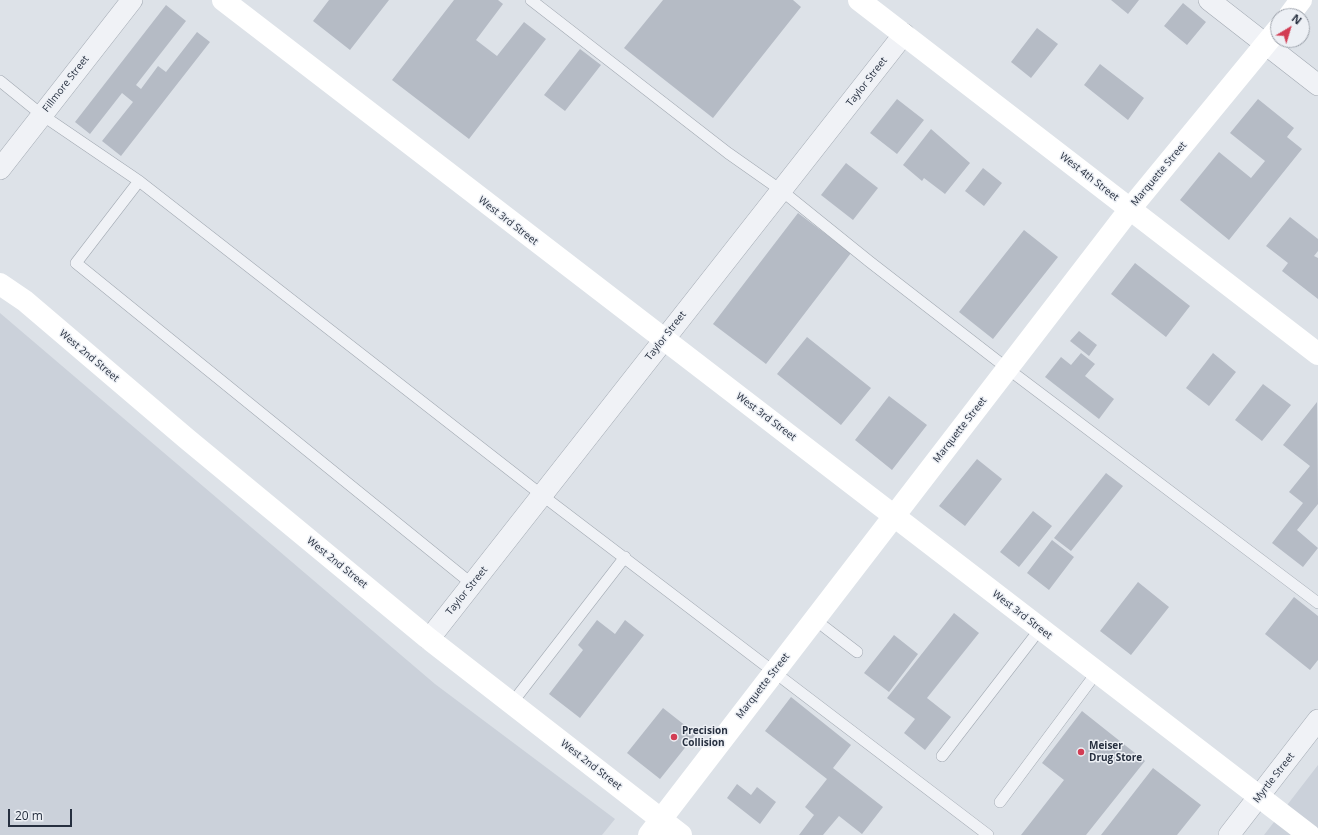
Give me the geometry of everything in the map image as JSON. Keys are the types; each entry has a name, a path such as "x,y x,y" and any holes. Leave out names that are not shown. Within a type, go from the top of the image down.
{"street":[{"name":"Fillmore Street","path":"0,169 132,0"},
{"name":"West 3rd Street","path":"223,0 663,340 1309,835"},
{"name":"West 4th Street","path":"859,0 1318,354"},
{"path":"1209,0 1270,36"},
{"name":"Taylor Street","path":"429,639 543,496 663,340 782,191 904,34"},
{"name":"Marquette Street","path":"655,827 1130,209 1270,39"},
{"path":"1283,48 1318,85"},
{"name":"West 2nd Street","path":"0,284 25,301 181,434 429,639 512,704 655,827 681,835"},
{"name":"Myrtle Street","path":"1229,835 1318,720"}],"lane":[{"path":"531,0 728,152 782,191 870,262 1008,369 1318,602"},
{"path":"0,81 42,114 139,181 543,496 988,835"},
{"path":"139,181 76,263 472,584"},
{"path":"512,704 625,558"},
{"path":"814,619 857,652"},
{"path":"942,756 1040,629"},
{"path":"1000,802 1097,672"}],"shaded area":[{"path":"0,313 435,684 615,819 602,835 0,835"},
{"path":"1318,765 1318,835 1264,835"}],"building":[{"path":"329,0 389,0 350,50 313,21"},
{"path":"454,0 498,0 503,4 476,40 497,56 524,22 546,39 469,139 392,80"},
{"path":"663,0 793,0 801,7 713,118 624,48"},
{"path":"1111,0 1139,0 1128,14"},
{"path":"1183,3 1206,22 1187,45 1164,26"},
{"path":"166,5 186,21 136,85 141,89 158,66 166,72 197,32 210,42 121,156 102,141 133,102 122,93 90,134 75,122"},
{"path":"1037,28 1058,44 1031,78 1011,62"},
{"path":"580,49 601,65 565,111 544,95"},
{"path":"1100,64 1144,98 1128,120 1084,85"},
{"path":"897,99 924,120 897,154 870,133"},
{"path":"1258,99 1294,128 1287,137 1302,149 1229,240 1180,200 1219,152 1251,178 1265,161 1230,133"},
{"path":"931,129 970,163 945,194 924,178 922,181 903,165"},
{"path":"846,163 878,188 853,220 821,195"},
{"path":"983,168 1002,183 984,206 965,191"},
{"path":"798,213 851,253 766,364 713,324"},
{"path":"1290,217 1318,239 1318,251 1314,256 1318,258 1318,299 1282,271 1288,263 1266,246"},
{"path":"1024,230 1058,257 993,339 959,312"},
{"path":"1135,263 1190,306 1166,337 1111,294"},
{"path":"1079,331 1097,345 1089,356 1070,341"},
{"path":"807,337 871,388 841,425 777,374"},
{"path":"1081,353 1095,364 1085,376 1114,399 1099,419 1045,377 1061,357 1071,365"},
{"path":"1213,353 1236,372 1209,406 1186,388"},
{"path":"1263,384 1291,405 1262,441 1235,420"},
{"path":"889,396 927,425 892,470 855,440"},
{"path":"1317,402 1318,504 1297,530 1318,548 1303,567 1272,543 1303,503 1289,492 1310,466 1283,445"},
{"path":"977,459 1002,479 965,526 939,506"},
{"path":"1106,473 1123,486 1071,551 1054,538"},
{"path":"1033,511 1052,526 1019,567 1000,552"},
{"path":"1052,540 1074,557 1049,590 1027,573"},
{"path":"1138,582 1169,607 1131,655 1100,631"},
{"path":"1294,597 1318,616 1318,660 1310,670 1265,634"},
{"path":"954,613 979,633 927,698 951,717 925,750 904,733 915,719 887,698"},
{"path":"597,620 615,634 625,620 644,635 580,718 549,694 583,650 578,645"},
{"path":"894,635 918,654 889,692 864,673"},
{"path":"791,697 851,745 833,768 883,807 862,834 839,816 823,835 799,835 814,815 805,807 827,779 765,731"},
{"path":"663,708 696,734 660,779 627,753"},
{"path":"1082,711 1145,761 1086,835 1021,835 1064,780 1042,763"},
{"path":"1153,768 1201,805 1177,835 1101,835"},
{"path":"737,784 751,795 757,787 776,802 760,824 727,798"}],"place":[{"name":"Precision Collision","path":"674,737"},
{"name":"Meiser Drug Store","path":"1081,752"}]}
